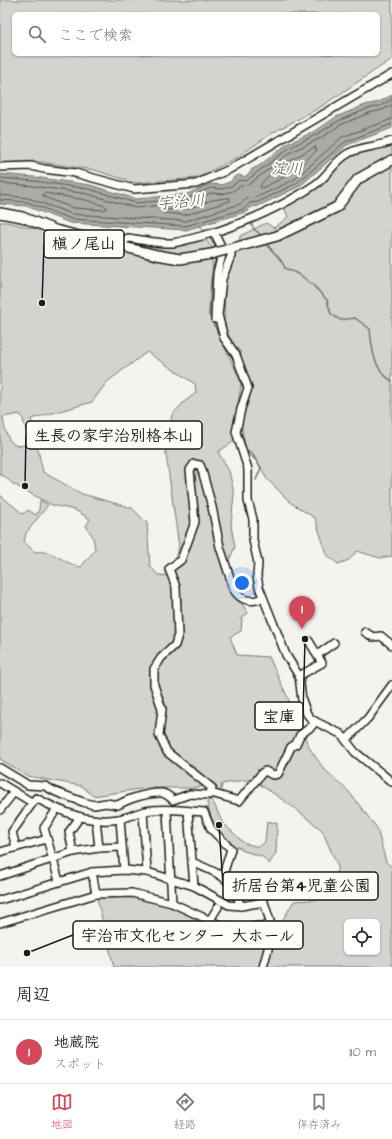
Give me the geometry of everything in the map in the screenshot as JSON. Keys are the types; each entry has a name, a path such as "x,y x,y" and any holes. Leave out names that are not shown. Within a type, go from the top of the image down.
{"main road":[{"path":"0,213 22,217 56,230 180,259 212,254 292,230 337,207 358,179 392,160"}],"street":[{"path":"0,167 31,166 75,173 134,189 196,184 230,169 392,74"},
{"path":"122,246 124,240 128,238 156,243 173,243 202,236 246,222 305,192 318,183 347,154 355,150 381,145 392,141"},
{"path":"212,233 221,246 222,255 217,273 214,310 215,321 221,330"},
{"path":"229,249 231,256 222,279 218,315 224,338 236,355 248,388 241,408 236,432 248,469 248,501 253,519 252,540 258,562 257,576 259,587 276,624 286,655 299,676 304,707 307,714 315,721 335,730 364,760 392,782"},
{"path":"211,794 212,788 197,777 164,747 158,731 162,709 153,680 156,664 175,645 178,635 176,587 169,569 181,560 196,522 190,470 194,464 200,465 202,470 212,507 220,547 236,594 248,601 256,601 263,598"},
{"path":"365,632 373,637 381,636 392,645"},
{"path":"299,676 322,663 309,641"},
{"path":"317,655 334,643"},
{"path":"346,740 367,719 392,685"},
{"path":"0,768 28,785 45,786 56,792 94,805 106,803 118,806 126,800 161,793 173,800 190,794 211,794 239,801 262,773 265,771 273,775 278,774 291,747 296,744 300,735 312,726 315,721"},
{"path":"0,783 33,803"},
{"path":"0,810 14,792"},
{"path":"16,847 12,832 36,798 57,809 80,817 96,820 120,819 152,810 204,812 211,829 231,849 223,875"},
{"path":"172,903 169,811 173,800"},
{"path":"57,809 44,828 59,882"},
{"path":"188,811 194,886"},
{"path":"143,812 147,872"},
{"path":"74,852 69,832 80,817"},
{"path":"120,819 124,870"},
{"path":"96,820 99,848"},
{"path":"0,852 47,838"},
{"path":"0,876 74,852 99,848 122,847"},
{"path":"192,862 223,875 232,885 241,906"},
{"path":"0,900 92,872 124,870 147,872 194,886 220,903 241,906 264,902 273,931 263,967"},
{"path":"92,872 96,894"},
{"path":"0,923 96,894 132,893 172,903 222,926 239,928 272,925"},
{"path":"210,920 220,903"}],"shaded area":[{"path":"0,0 392,0 392,59 319,108 274,132 236,158 197,178 136,183 94,170 33,161 13,164 0,163"},
{"path":"392,141 392,556 380,558 357,551 349,560 338,564 327,555 315,518 291,503 266,478 260,465 249,454 245,445 241,426 245,403 252,386 224,325 225,281 234,254 239,249 240,236 266,223 274,228 288,217 284,207 349,157"},
{"path":"0,222 7,222 144,255 150,246 176,246 205,239 212,247 213,323 239,377 241,386 236,416 236,440 218,452 229,471 234,493 231,526 235,547 225,569 239,599 248,613 242,618 241,631 230,637 237,655 269,657 309,747 323,768 349,792 377,828 386,862 392,867 392,967 267,967 273,940 264,967 114,967 96,894 132,893 172,903 222,926 272,925 275,933 294,901 326,899 338,867 322,830 289,804 252,779 222,784 220,795 213,794 211,785 192,788 147,788 93,796 82,786 27,776 0,759 0,495 23,514 28,510 36,515 39,510 40,500 48,505 26,533 24,542 35,552 48,553 75,566 81,567 95,550 93,537 86,526 90,519 75,510 52,505 13,484 4,476 0,475","holes":["147,352 195,384 196,393 184,402 172,415 165,447 179,547 168,576 158,575 150,566 147,523 132,508 82,494 43,472 31,419 92,402 107,382","20,414 23,419 28,439 32,441 25,445 19,446 15,445 8,437 3,417"]},
{"path":"212,799 222,822 244,843 259,847 265,842 267,821 277,823 276,853 269,864 263,857 241,850 241,848 227,842 218,830 211,816 207,802"}],"water":[{"name":"淀川","path":"392,95 392,128 347,145 300,186 256,207 255,206 248,209 249,211 186,230 70,223 26,206 0,204 0,174 90,185 136,199 187,194 211,184 221,185 230,182 234,177 239,175 244,177 250,173 252,169 259,166 287,144 317,130 336,117 365,105 379,102"}],"waterway":[{"path":"250,222 254,229 262,236"},
{"path":"200,226 205,232"},
{"path":"209,237 216,248"},
{"path":"266,243 285,268 300,275 313,285 327,300 331,314 340,320 355,318 370,329 373,351 377,365 392,381"},
{"path":"216,256 211,280 209,315 220,336"},
{"path":"244,448 252,454 261,468 256,480"}],"place":[{"name":"槇ノ尾山","path":"42,303"},
{"name":"生長の家宇治別格本山","path":"25,486"},
{"name":"地蔵院","path":"302,629"},
{"name":"宝庫","path":"305,639"},
{"name":"折居台第4児童公園","path":"219,825"},
{"name":"宇治市文化センター 大ホール","path":"27,953"}],"water label":[{"name":"宇治川","path":"181,202"}]}
